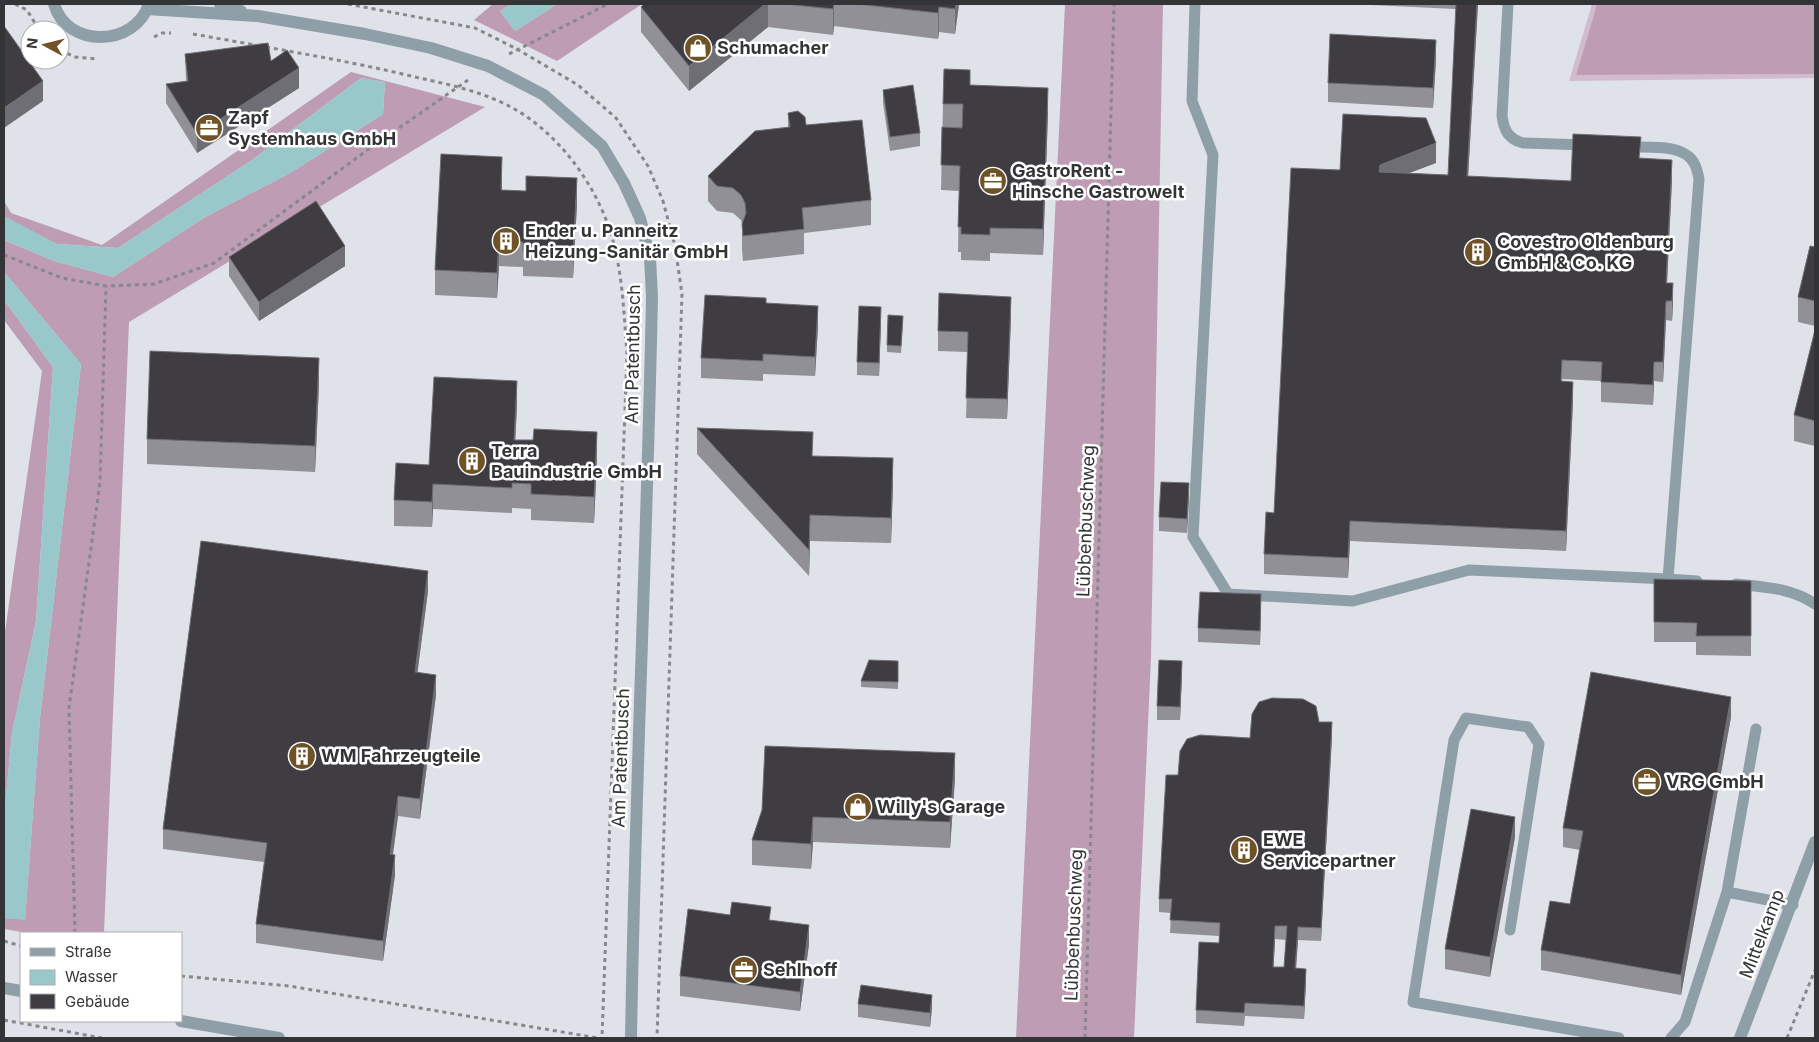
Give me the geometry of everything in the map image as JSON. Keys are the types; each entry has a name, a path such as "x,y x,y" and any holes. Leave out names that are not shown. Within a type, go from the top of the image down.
{"street":[{"name":"Am Patentbusch","path":"54,4 65,22 78,32 94,37 110,37 125,32 138,22 148,6 258,16 365,34 453,54 488,66 544,95 602,146 624,183 640,218 650,258 652,297 649,440 633,890 631,1038"},
{"name":"Am Patentbusch","path":"220,4 258,16"},
{"name":"Mittelkamp","path":"1740,1038 1815,842"},
{"path":"4,988 20,991"},
{"path":"182,1021 279,1038"}],"lane":[{"path":"1195,4 1192,100 1213,155 1194,537 1228,594 1353,601 1469,570 1707,582"},
{"path":"1508,4 1502,116 1504,130 1514,141 1523,143 1598,146"},
{"path":"1617,147 1664,149 1684,153 1694,162 1700,179 1668,579"},
{"path":"1726,584 1776,588 1806,598 1815,604"},
{"path":"1510,930 1539,744 1528,727 1466,718 1454,740 1413,1002 1619,1038"},
{"path":"1671,1038 1685,1022 1727,892 1756,729"},
{"path":"1727,892 1792,904"}],"path":[{"path":"15,4 27,10 33,20"},
{"path":"348,4 474,28 517,49 578,85 616,118 648,166 663,201 675,246 682,294 657,1038"},
{"path":"4,255 62,278 106,286 154,284 214,263 488,66 517,49 608,4"},
{"name":"Lübbenbuschweg","path":"1085,1038 1114,4"},
{"path":"150,39 162,33 180,33"},
{"path":"182,976 289,986 600,1038 627,354 621,277 613,240 596,197 568,156 537,125 510,106 458,86 365,65 188,33"},
{"path":"70,54 76,57 102,60"},
{"path":"75,932 69,708 100,482 106,286"},
{"path":"4,941 20,946"},
{"path":"1788,1038 1815,970"},
{"path":"4,1020 102,1038"}],"shaded area":[{"path":"493,4 511,4 500,11 515,31 557,4 642,4 557,61 474,20"},
{"path":"1065,4 1163,4 1151,657 1134,1038 1016,1038"},
{"path":"1592,4 1597,4 1576,75 1815,74 1815,78 1569,81"},
{"path":"1597,4 1815,4 1815,74 1576,75"},
{"path":"351,72 485,107 129,322 104,932 22,932 4,929 4,918 25,919 40,718 81,364 4,272 4,240 54,261 113,277 205,217 290,173 383,114 385,82 361,78 252,160 118,248 57,244 4,217 4,201 11,213 102,245"},
{"path":"4,300 53,367 36,621 12,733 4,817 4,639 42,371 4,320"}],"water":[{"path":"511,4 557,4 515,31 500,11"},
{"path":"361,78 385,82 383,114 290,173 205,217 113,277 54,261 4,240 4,216 57,244 118,248 252,160"},
{"path":"4,272 81,364 40,718 25,920 4,918 4,817 12,733 36,621 53,367 4,300"}],"building":[{"path":"644,4 765,4 689,66 641,7"},
{"path":"785,4 834,4 833,9"},
{"path":"857,4 956,4 955,9 939,7 938,13"},
{"name":"Covestro Oldenburg GmbH & Co. KG","path":"1456,4 1477,4 1467,176 1571,181 1573,134 1641,137 1639,158 1672,160 1666,283 1673,283 1672,301 1666,301 1663,362 1654,362 1653,385 1601,382 1602,362 1562,360 1561,381 1573,382 1566,531 1350,521 1348,558 1264,554 1266,512 1274,513 1291,168 1340,170 1343,114 1426,118 1436,143 1380,165 1379,172 1448,175"},
{"path":"4,26 20,49 20,70 35,70 43,81 4,108"},
{"path":"1330,34 1436,40 1433,88 1328,83"},
{"name":"Zapf Systemhaus GmbH","path":"268,43 271,61 287,50 299,68 197,134 166,84 188,81 185,54"},
{"name":"GastroRent - Hinsche Gastrowelt","path":"944,69 970,70 970,85 1048,88 1043,229 990,228 990,235 961,234 961,227 958,227 960,166 941,165 942,127 962,128 963,104 943,104"},
{"path":"913,85 920,133 890,137 883,90"},
{"path":"798,111 805,117 806,125 862,120 871,200 802,208 804,229 743,236 742,224 746,213 745,203 741,195 733,188 717,186 708,176 755,131 790,127 788,113"},
{"name":"Ender u. Panneitz Heizung-Sanitär GmbH","path":"441,154 502,157 501,190 526,191 526,176 577,178 573,253 523,251 523,242 499,241 497,273 435,270"},
{"path":"316,201 345,246 259,302 229,257"},
{"path":"1810,246 1815,247 1815,301 1798,297"},
{"path":"939,293 1011,297 1007,399 966,398 968,332 938,331"},
{"path":"705,295 766,298 766,303 818,306 815,357 763,354 763,361 701,358"},
{"path":"859,306 881,307 879,363 857,362"},
{"path":"888,315 903,316 901,346 887,345"},
{"path":"1815,330 1815,421 1794,415"},
{"path":"150,351 319,358 315,446 147,439"},
{"name":"Terra Bauindustrie GmbH","path":"434,377 517,381 514,440 533,440 534,429 597,432 594,497 531,494 531,484 512,483 512,488 433,484 432,502 394,500 396,463 429,465"},
{"path":"697,428 813,432 812,456 893,458 891,518 810,515 809,550"},
{"path":"1161,482 1189,483 1187,519 1159,517"},
{"name":"WM Fahrzeugteile","path":"201,541 428,571 415,672 436,675 420,799 398,796 390,854 395,855 383,941 256,924 267,843 163,829"},
{"path":"1654,579 1751,581 1751,636 1696,636 1697,623 1654,622"},
{"path":"1200,592 1261,594 1260,631 1198,628"},
{"path":"869,660 898,661 898,682 861,681"},
{"path":"1159,660 1182,661 1180,707 1157,706"},
{"name":"VRG GmbH","path":"1591,672 1731,697 1681,975 1541,950 1550,901 1570,904 1583,831 1563,828"},
{"name":"EWE Servicepartner","path":"1272,698 1303,699 1316,706 1319,722 1332,722 1321,928 1298,927 1295,968 1306,969 1304,1006 1245,1003 1244,1013 1196,1010 1199,942 1219,943 1220,923 1170,920 1172,899 1159,899 1166,775 1178,775 1180,751 1187,739 1200,735 1250,738 1252,714 1259,702","holes":["1275,926 1287,926 1284,967 1273,967"]},
{"name":"Willy's Garage","path":"765,746 955,753 950,822 813,817 811,844 752,840 762,810"},
{"path":"1471,809 1515,817 1490,957 1445,949"},
{"name":"Sehlhoff","path":"732,902 771,907 769,920 809,925 800,992 680,976 688,909 730,915"},
{"path":"861,985 932,995 930,1013 858,1004"}],"place":[{"name":"Schumacher","path":"698,48"},
{"name":"Zapf Systemhaus GmbH","path":"209,128"},
{"name":"GastroRent - Hinsche Gastrowelt","path":"993,181"},
{"name":"Ender u. Panneitz Heizung-Sanitär GmbH","path":"506,241"},
{"name":"Covestro Oldenburg GmbH & Co. KG","path":"1478,252"},
{"name":"Terra Bauindustrie GmbH","path":"472,461"},
{"name":"WM Fahrzeugteile","path":"302,756"},
{"name":"VRG GmbH","path":"1647,782"},
{"name":"Willy's Garage","path":"858,807"},
{"name":"EWE Servicepartner","path":"1244,850"},
{"name":"Sehlhoff","path":"744,970"}]}
